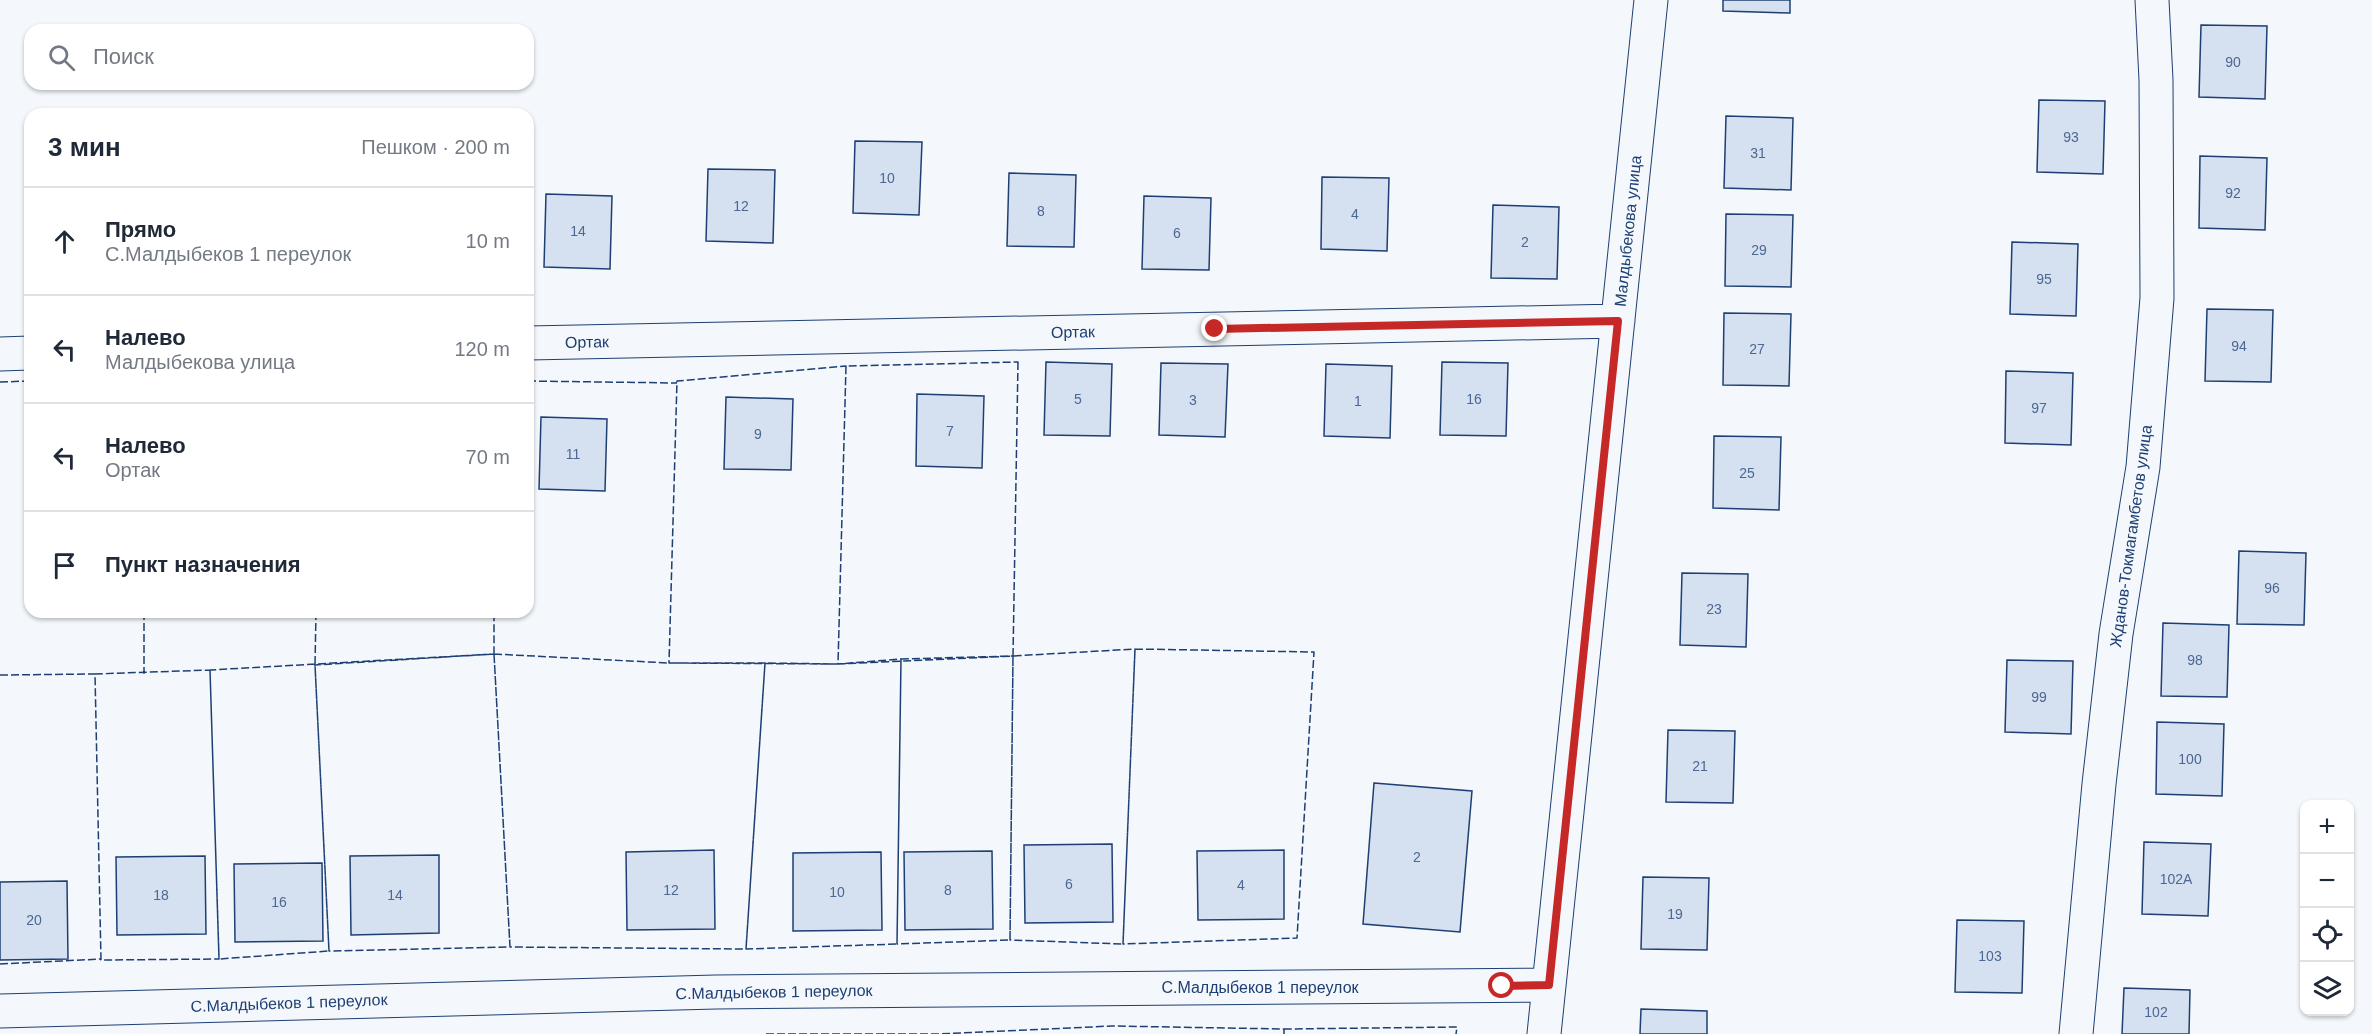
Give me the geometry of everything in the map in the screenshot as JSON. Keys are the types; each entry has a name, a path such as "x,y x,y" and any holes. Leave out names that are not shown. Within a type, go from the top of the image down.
{"street":[{"name":"Малдыбекова улица","path":"1544,1034 1652,0"},
{"name":"Жданов-Токмагамбетов улица","path":"2076,1034 2099,784 2116,634 2143,467 2157,298 2156,80 2152,0"},
{"name":"Ортак","path":"534,343 1618,321"},
{"path":"0,354 24,353"},
{"name":"С.Малдыбеков 1 переулок","path":"0,1011 716,992 1549,985"}],"building":[{"path":"1723,0 1790,0 1790,13 1723,11"},
{"path":"2201,25 2267,26 2265,99 2199,97"},
{"path":"2039,100 2105,101 2103,174 2037,172"},
{"path":"1726,116 1793,118 1791,190 1724,188"},
{"path":"855,141 922,142 919,215 853,213"},
{"path":"2200,156 2267,158 2265,230 2199,228"},
{"path":"708,169 775,170 773,243 706,241"},
{"path":"1009,173 1076,175 1074,247 1007,246"},
{"path":"1322,177 1389,178 1387,251 1321,249"},
{"path":"546,194 612,196 610,269 544,267"},
{"path":"1144,196 1211,198 1209,270 1142,269"},
{"path":"1493,205 1559,207 1557,279 1491,278"},
{"path":"1726,214 1793,215 1791,287 1725,286"},
{"path":"2012,242 2078,244 2076,316 2010,314"},
{"path":"2207,309 2273,310 2271,382 2205,381"},
{"path":"1724,313 1791,314 1789,386 1723,385"},
{"path":"1046,362 1112,364 1110,436 1044,435"},
{"path":"1442,362 1508,363 1506,436 1440,435"},
{"path":"1161,363 1228,364 1225,437 1159,435"},
{"path":"1326,364 1392,366 1390,438 1324,436"},
{"path":"2006,371 2073,373 2071,445 2005,443"},
{"path":"917,394 984,396 982,468 916,466"},
{"path":"726,397 793,399 791,470 724,469"},
{"path":"541,417 607,419 605,491 539,489"},
{"path":"1714,436 1781,437 1779,510 1713,508"},
{"path":"2239,551 2306,553 2304,625 2237,624"},
{"path":"1682,573 1748,574 1746,647 1680,645"},
{"path":"2163,623 2229,625 2227,697 2161,696"},
{"path":"2007,660 2073,661 2071,734 2005,732"},
{"path":"2157,722 2224,724 2222,796 2156,794"},
{"path":"1668,730 1735,731 1733,803 1666,802"},
{"path":"1374,783 1472,791 1460,932 1363,924"},
{"path":"2144,842 2211,844 2208,916 2142,914"},
{"path":"1112,844 1113,922 1025,923 1024,845"},
{"path":"714,850 715,929 627,930 626,852"},
{"path":"1284,850 1284,919 1198,920 1197,851"},
{"path":"992,851 993,929 905,930 904,852"},
{"path":"881,852 882,930 793,931 793,853"},
{"path":"439,855 439,933 351,935 350,856"},
{"path":"205,856 206,934 117,935 116,857"},
{"path":"322,863 323,941 235,942 234,864"},
{"path":"1643,877 1709,878 1707,950 1641,949"},
{"path":"67,881 68,959 0,960 0,882"},
{"path":"1957,920 2024,921 2022,993 1955,992"},
{"path":"2124,988 2190,990 2189,1034 2122,1034"},
{"path":"1641,1009 1707,1011 1707,1034 1640,1034"}],"fence":[{"path":"1018,362 1013,656 838,664 846,366 1018,362"},
{"path":"846,366 838,664 669,663 677,381 846,366"},
{"path":"0,382 24,381"},
{"path":"534,381 677,383"},
{"path":"144,618 144,674"},
{"path":"315,664 316,618"},
{"path":"315,664 494,654 494,618"},
{"path":"1135,649 1314,652 1297,938 1123,944 1135,649"},
{"path":"1135,649 1123,944 1010,940 1013,656 1135,649"},
{"path":"494,654 669,663 765,663 746,949 510,947 494,654"},
{"path":"494,654 510,947 329,951 315,665 494,654"},
{"path":"1013,656 1010,940 897,944 901,659 1013,656"},
{"path":"901,659 897,944 746,949 765,663 838,664 901,659"},
{"path":"315,664 329,951 219,959 210,670 315,664"},
{"path":"210,670 219,959 101,960 95,674 210,670"},
{"path":"0,675 95,674"},
{"path":"0,964 101,959"},
{"path":"766,1034 937,1034 1112,1026 1284,1029 1284,1034 1284,1029 1457,1027 1456,1034"}],"route":[{"path":"1215,329 1618,321 1549,985 1502,986"}]}
